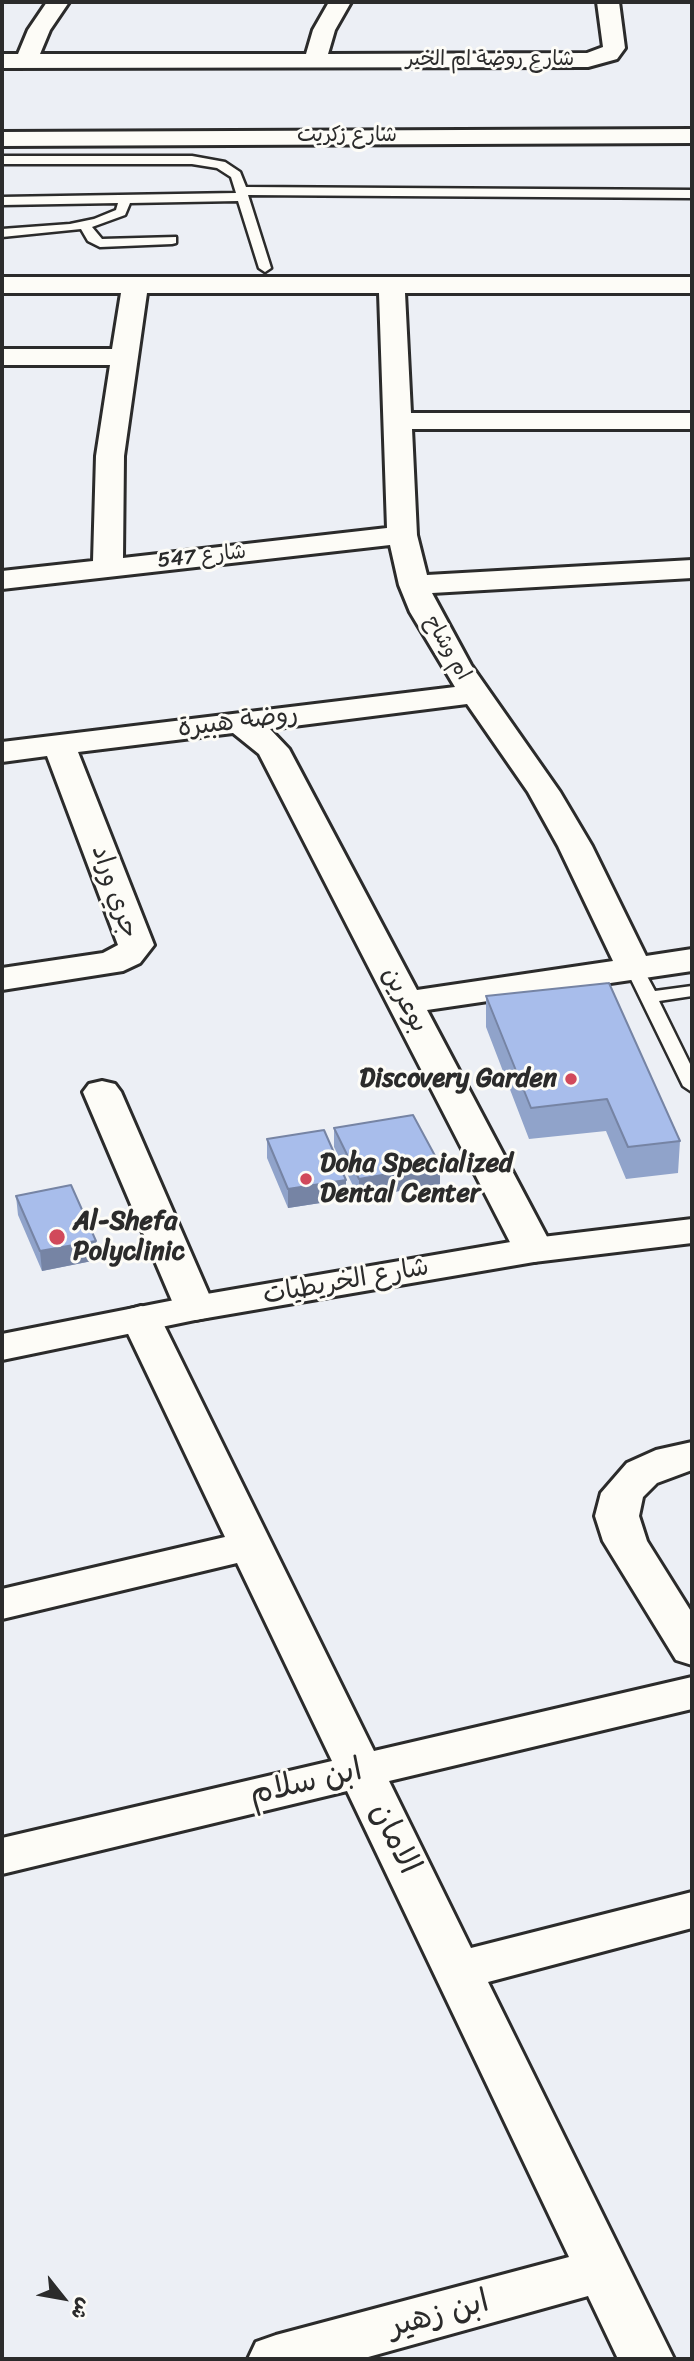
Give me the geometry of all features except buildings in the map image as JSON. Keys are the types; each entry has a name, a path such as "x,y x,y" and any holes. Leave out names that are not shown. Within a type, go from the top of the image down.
{"street":[{"path":"26,61 39,30 58,2"},
{"path":"315,61 324,30 340,2"},
{"name":"شارع روضة ام الخير","path":"2,61 579,60 597,58 608,54 614,48 608,2"},
{"name":"شارع زكريت","path":"2,124 692,122"},
{"name":"شارع زكريت","path":"2,139 692,136"},
{"path":"2,285 692,285"},
{"path":"108,567 110,457 135,285"},
{"name":"ام وشاح","path":"392,285 402,535 414,585 439,638 474,694 510,742 557,814 605,903 641,983"},
{"path":"2,357 124,357"},
{"path":"396,421 692,421"},
{"name":"شارع 547","path":"2,580 402,535"},
{"path":"414,585 692,569"},
{"name":"روضة هبيرة","path":"276,733 474,694"},
{"name":"روضة هبيرة","path":"2,752 237,722"},
{"name":"بوعرين","path":"237,722 258,735 276,733 405,1003 534,1250"},
{"name":"جري وراد","path":"2,977 110,963 128,956 136,945 59,744"},
{"path":"405,1003 641,983 692,960"},
{"path":"102,1092 195,1308"},
{"name":"شارع الخريطيات","path":"2,1347 195,1308 534,1250 692,1231"},
{"name":"الامان","path":"141,1319 646,2359"},
{"path":"692,1456 671,1460 642,1473 623,1493 617,1516 625,1541 692,1649"},
{"path":"2,1604 251,1545"},
{"name":"ابن سلام","path":"2,1856 692,1693"},
{"path":"457,1971 692,1910"},
{"name":"ابن زهير","path":"276,2359 603,2270"}],"lane":[{"path":"2,160 202,161 221,165 233,171 265,268"},
{"path":"2,201 125,200 242,194 692,194"},
{"path":"2,233 85,225 121,212 125,200"},
{"path":"85,225 92,239 100,243 172,240"},
{"path":"641,983 692,991"},
{"path":"641,983 692,1086"}],"place":[{"name":"Discovery Garden","path":"571,1079"},
{"name":"Doha Specialized Dental Center","path":"306,1179"},
{"name":"Al-Shefa Polyclinic","path":"57,1237"}]}
